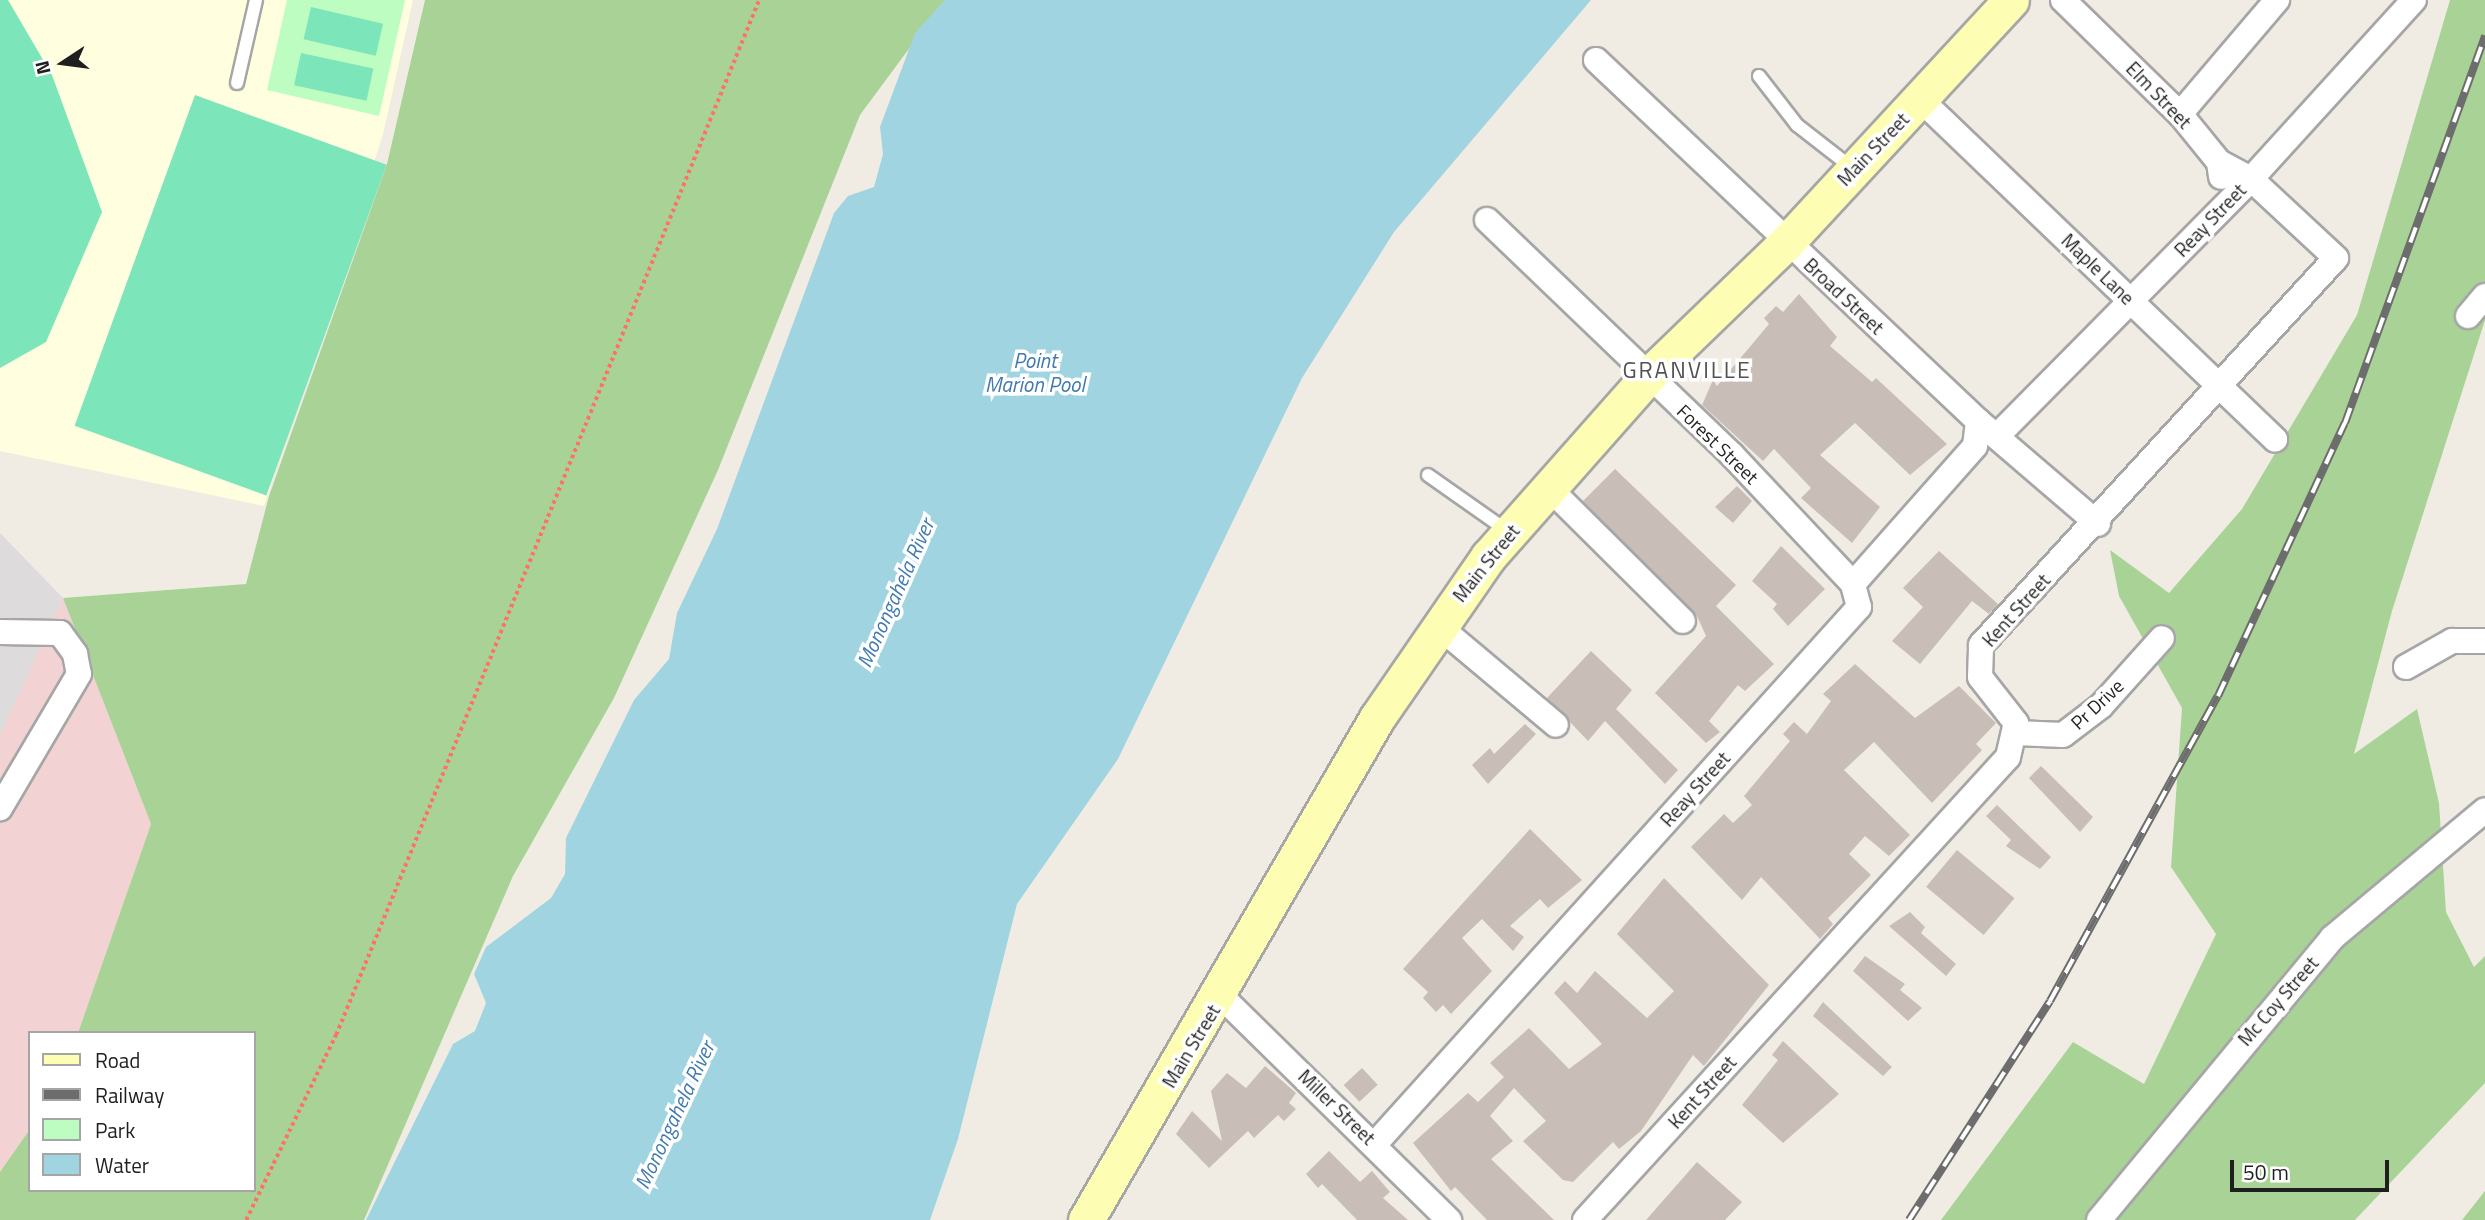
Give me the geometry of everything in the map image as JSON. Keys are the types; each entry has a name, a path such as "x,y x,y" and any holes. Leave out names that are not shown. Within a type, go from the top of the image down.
{"main road":[{"name":"Main Street","path":"1087,1220 1221,996 1377,718 1437,625 1548,487 1647,377 1786,243 1852,168 2011,0"}],"street":[{"name":"Elm Street","path":"2063,0 2180,114 2220,162"},
{"path":"2180,114 2277,0"},
{"name":"Reay Street","path":"1999,434 2251,179 2414,0"},
{"name":"Broad Street","path":"1596,60 1786,243 1978,421 1999,434 2098,524"},
{"name":"Maple Lane","path":"1920,99 2275,440"},
{"path":"2220,162 2251,179"},
{"path":"2220,162 2223,206"},
{"name":"Kent Street","path":"1585,1220 2008,757 2016,733 2016,723 1980,677 1981,645 2098,524 2218,384 2336,258 2251,179"},
{"name":"Forest Street","path":"1487,220 1647,377 1732,454 1853,584"},
{"path":"2468,316 2485,296"},
{"path":"1853,584 1975,446 1978,421"},
{"path":"1548,487 1683,621"},
{"name":"Reay Street","path":"1375,1143 1858,607 1853,584"},
{"path":"1437,625 1556,725"},
{"path":"0,632 60,633 75,654 79,674 0,808"},
{"name":"Pr Drive","path":"2016,733 2063,735 2101,706 2162,638"},
{"path":"2406,667 2452,641 2485,641"},
{"name":"Mc Coy Street","path":"2099,1220 2332,938 2485,810"},
{"name":"Miller Street","path":"1221,996 1375,1143 1449,1220"}],"lane":[{"path":"237,83 256,0"},
{"path":"1759,76 1797,125 1852,168"},
{"path":"1427,475 1510,533"}],"path":[{"path":"246,1220 336,1035 759,0"}],"shaded area":[{"path":"0,0 413,0 383,134 264,506 0,451"},
{"path":"0,533 63,598 0,736"},
{"path":"63,598 151,824 79,1031 28,1031 28,1132 0,1172 0,736"}],"green space":[{"path":"0,0 8,0 52,75 102,212 46,342 0,368"},
{"path":"287,0 405,0 379,116 267,90"},
{"path":"425,0 945,0 860,115 718,470 614,698 513,876 364,1220 0,1220 0,1172 28,1132 28,1192 256,1192 256,1031 79,1031 151,824 63,598 246,584 269,496 387,164"},
{"path":"2450,0 2485,0 2485,320 2392,611 2354,754 2417,709 2439,803 2446,912 2474,967 2485,956 2485,1083 2355,1220 1941,1220 2073,1042 2144,1084 2216,934 2171,867 2182,708 2119,596 2110,550 2169,593 2242,509 2357,315"},
{"path":"311,7 383,24 376,56 304,39"},
{"path":"301,53 373,68 367,101 294,85"},
{"path":"195,95 387,165 266,496 75,426"},
{"path":"2485,1191 2485,1220 2462,1220"}],"water":[{"name":"Point Marion Pool","path":"945,0 1591,0 1394,232 1302,378 1118,759 1017,904 958,1139 930,1220 366,1220 453,1044 475,1031 486,1003 474,974 486,947 551,898 565,874 566,838 634,700 669,659 677,613 717,529 834,213 848,196 874,187 883,154 880,127 915,33"}],"building":[{"path":"1799,294 1837,337 1830,346 1872,382 1876,378 1947,444 1910,475 1855,423 1820,455 1880,507 1852,543 1801,498 1811,488 1774,449 1763,461 1702,405 1713,380 1717,386 1769,324 1764,318 1776,306 1783,312"},
{"path":"1615,469 1736,585 1716,606 1774,664 1745,691 1738,685 1709,721 1720,732 1706,743 1655,693 1706,636 1697,616 1583,501"},
{"path":"1737,486 1752,501 1733,523 1715,507"},
{"path":"1781,546 1825,589 1788,626 1773,609 1777,604 1752,581"},
{"path":"1939,551 1998,604 1989,614 1972,601 1920,664 1892,641 1923,607 1903,588"},
{"path":"1591,651 1632,690 1616,709 1678,770 1665,784 1605,721 1588,741 1547,698"},
{"path":"1855,664 1915,718 1959,686 1996,723 1976,744 1982,750 1932,803 1874,742 1844,770 1910,835 1889,856 1865,836 1849,854 1871,875 1828,918 1833,924 1820,939 1761,877 1742,900 1691,847 1724,814 1733,823 1752,805 1744,796 1790,741 1783,734 1794,722 1807,734 1831,701 1823,694"},
{"path":"1525,724 1536,734 1488,784 1472,765 1490,748 1494,754"},
{"path":"2041,766 2093,817 2080,832 2029,778"},
{"path":"1997,805 2051,857 2040,869 2006,846 2011,840 1986,816"},
{"path":"1530,829 1582,880 1548,908 1540,899 1510,926 1524,937 1513,951 1482,919 1462,938 1492,971 1451,1014 1443,1005 1436,1012 1423,998 1428,992 1403,969"},
{"path":"1957,850 2014,898 1984,935 1926,887"},
{"path":"1664,878 1769,985 1704,1066 1693,1055 1641,1131 1619,1149 1613,1142 1573,1182 1563,1180 1523,1141 1546,1121 1514,1088 1490,1116 1513,1141 1491,1159 1554,1220 1487,1220 1455,1187 1451,1191 1413,1143 1468,1093 1478,1102 1504,1077 1490,1063 1529,1028 1569,1069 1602,1044 1554,993 1565,981 1577,993 1595,971 1647,1018 1674,991 1617,934"},
{"path":"1910,912 1925,927 1921,933 1956,964 1946,976 1889,926"},
{"path":"1865,956 1905,984 1900,990 1922,1008 1908,1021 1853,971"},
{"path":"1823,1002 1892,1067 1883,1076 1813,1016"},
{"path":"1783,1041 1839,1094 1783,1143 1742,1105 1778,1060 1772,1055"},
{"path":"1265,1066 1296,1093 1289,1103 1296,1109 1284,1121 1278,1115 1254,1138 1248,1131 1209,1168 1176,1134 1192,1111 1222,1141 1211,1091 1227,1073 1246,1088"},
{"path":"1362,1068 1378,1085 1359,1102 1344,1085"},
{"path":"1329,1151 1360,1182 1372,1171 1390,1192 1383,1198 1408,1220 1357,1220 1322,1184 1318,1188 1306,1174"},
{"path":"1697,1162 1742,1202 1725,1220 1646,1220"}],"railway":[{"path":"1909,1220 2050,1001 2218,696 2345,423 2485,36"}],"district":[{"name":"GRANVILLE","path":"1687,370"}],"water label":[{"name":"Monongahela River","path":"895,593"},
{"name":"Monongahela River","path":"674,1115"}]}
